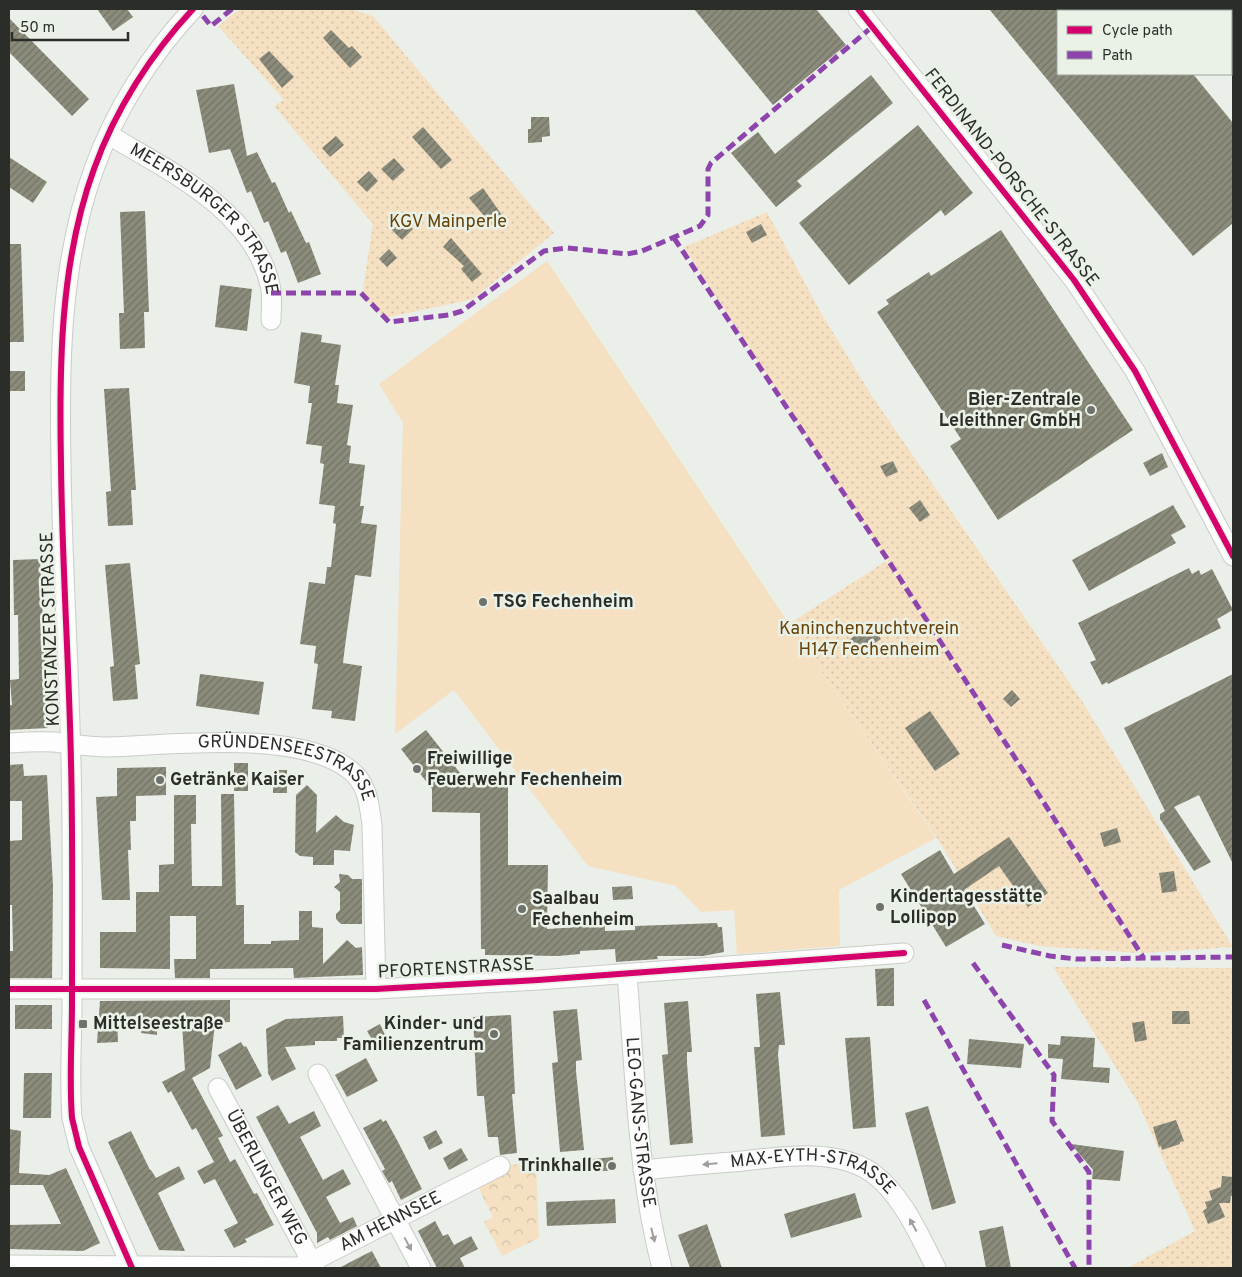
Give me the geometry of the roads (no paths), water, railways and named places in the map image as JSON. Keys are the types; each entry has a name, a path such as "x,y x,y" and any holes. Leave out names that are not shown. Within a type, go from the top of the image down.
{"street":[{"name":"KONSTANZER STRASSE","path":"131,1267 74,1135 70,1099 72,989 71,745 61,510 60,352 64,313 79,221 93,170 109,135 147,66 170,34 193,9"},
{"name":"FERDINAND-PORSCHE-STRASSE","path":"858,9 1074,280 1136,374 1233,556"},
{"name":"MEERSBURGER STRASSE","path":"109,135 197,190 214,203 239,228 254,246 268,278 271,293 271,320"},
{"name":"GRÜNDENSEESTRASSE","path":"9,743 54,742 106,747 188,742 255,743 324,756 352,771 367,792 372,825 376,989"},
{"name":"PFORTENSTRASSE","path":"9,989 376,989 627,974 904,953"},
{"name":"LEO-GANS-STRASSE","path":"627,974 643,1170 651,1227 662,1268"},
{"path":"318,1074 421,1268"},
{"name":"ÜBERLINGER WEG","path":"218,1088 313,1265"},
{"name":"MAX-EYTH-STRASSE","path":"643,1170 797,1156 838,1159 858,1165 871,1172 896,1197 936,1268"},
{"name":"AM HENNSEE","path":"9,1265 131,1267 287,1267 313,1265 500,1166"}],"place":[{"name":"Bier-Zentrale Leleithner GmbH","path":"1091,410"},
{"name":"TSG Fechenheim","path":"483,602"},
{"name":"Freiwillige Feuerwehr Fechenheim","path":"417,769"},
{"name":"Getränke Kaiser","path":"160,780"},
{"name":"Kindertagesstätte Lollipop","path":"880,907"},
{"name":"Saalbau Fechenheim","path":"522,909"},
{"name":"Mittelseestraße","path":"83,1024"},
{"name":"Kinder- und Familienzentrum","path":"494,1034"},
{"name":"Trinkhalle","path":"612,1166"}],"park label":[{"name":"KGV Mainperle","path":"448,222"},
{"name":"Kaninchenzuchtverein H147 Fechenheim","path":"869,639"}]}
